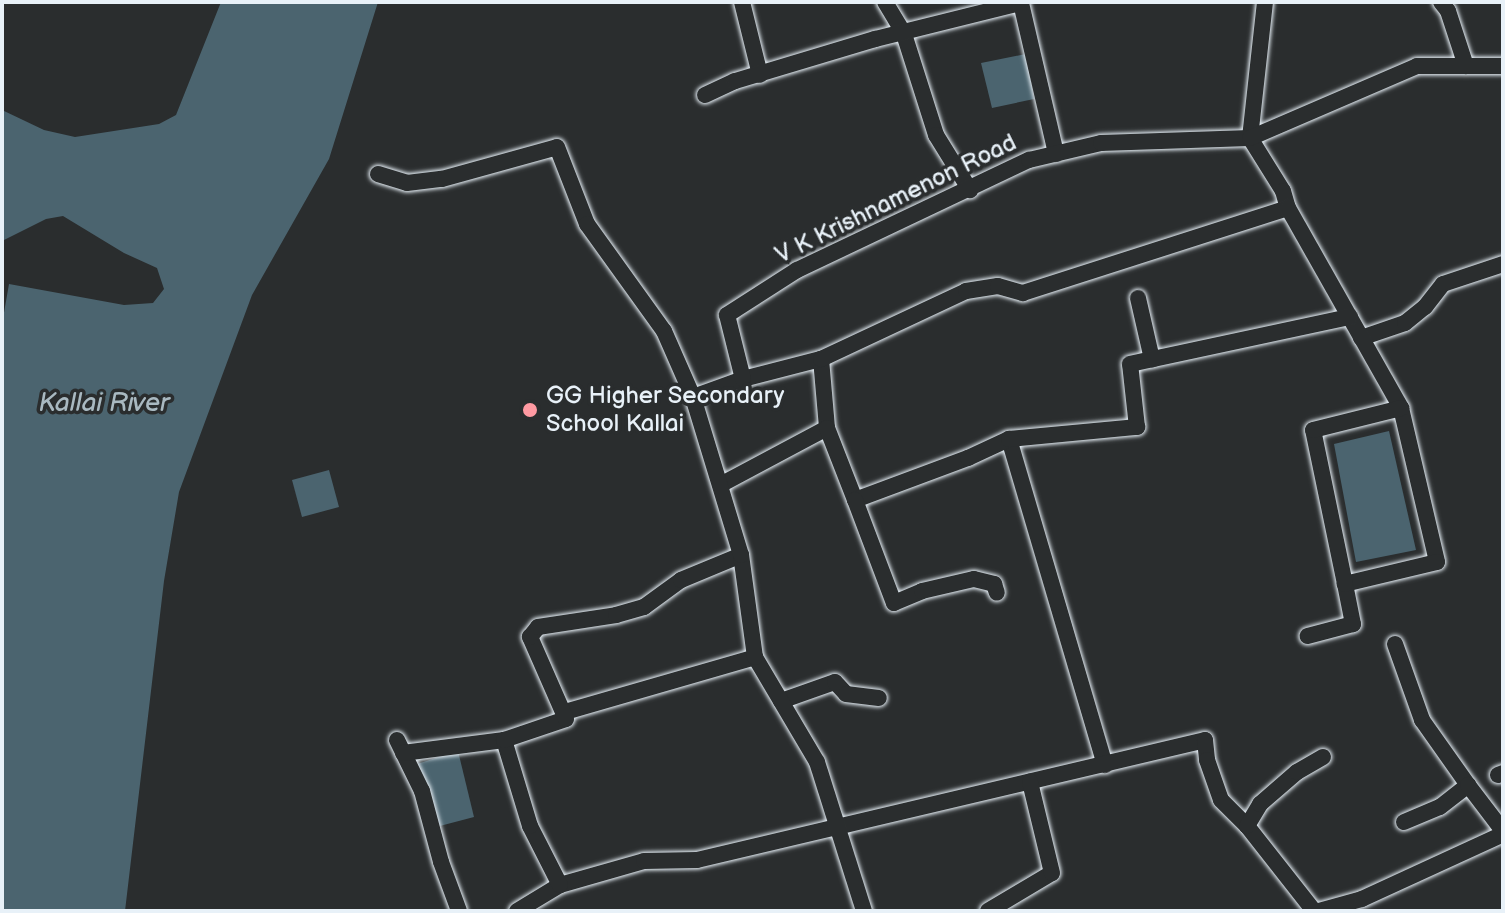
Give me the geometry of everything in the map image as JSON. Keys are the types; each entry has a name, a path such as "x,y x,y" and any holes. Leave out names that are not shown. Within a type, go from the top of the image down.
{"street":[{"path":"742,2 760,75"},
{"path":"885,2 904,34 936,135 970,190"},
{"path":"705,95 735,81 875,39 1023,2 1056,154"},
{"path":"1265,2 1250,138 1283,191 1288,208 1401,408 1437,562 1345,584"},
{"path":"1441,2 1448,11 1466,66"},
{"name":"V K Krishnamenon Road","path":"743,379 727,315 797,270 1029,160 1101,143 1250,138 1417,66 1503,66"},
{"path":"378,174 407,183 442,179 557,147 587,224 664,331 693,397 722,484 741,555 755,657 817,762 864,911"},
{"path":"693,397 743,379 821,359 966,291 998,286 1023,293 1137,253 1288,208"},
{"path":"1361,338 1405,323 1425,307 1443,284 1503,264"},
{"path":"1138,298 1152,359"},
{"path":"855,500 968,458 1009,439 1137,427 1130,364 1350,317"},
{"path":"821,359 827,428 894,603 922,591 974,579 994,584 997,593"},
{"path":"1308,636 1353,624 1313,430 1401,408"},
{"path":"722,484 827,428"},
{"path":"1009,439 1105,765"},
{"path":"459,911 422,791 400,746 504,740 566,719 530,637 538,627 644,607 681,580 741,555"},
{"path":"517,911 560,885 644,861 697,860 1205,740 1207,760 1221,800 1247,826 1316,911 1362,899 1503,832 1422,720 1395,644"},
{"path":"565,712 755,657"},
{"path":"781,701 835,682 846,694 879,698"},
{"path":"504,740 530,826 560,885"},
{"path":"1247,826 1260,804 1297,772 1323,757"},
{"path":"988,911 1052,873 1030,782"},
{"path":"1404,822 1440,807 1468,785"}],"water":[{"name":"Kallai River","path":"221,2 378,2 329,159 252,295 179,492 164,581 125,911 2,911 2,324 9,284 124,305 153,303 164,289 157,268 124,253 63,216 46,219 2,241 2,110 44,130 75,137 159,124 176,115"},
{"path":"1026,54 1034,99 992,108 981,63"},
{"path":"1389,431 1416,550 1356,562 1334,444"},
{"path":"329,470 339,507 302,517 292,480"},
{"path":"458,751 474,817 436,827 417,764"}],"place":[{"name":"GG Higher Secondary School Kallai","path":"530,410"}]}
